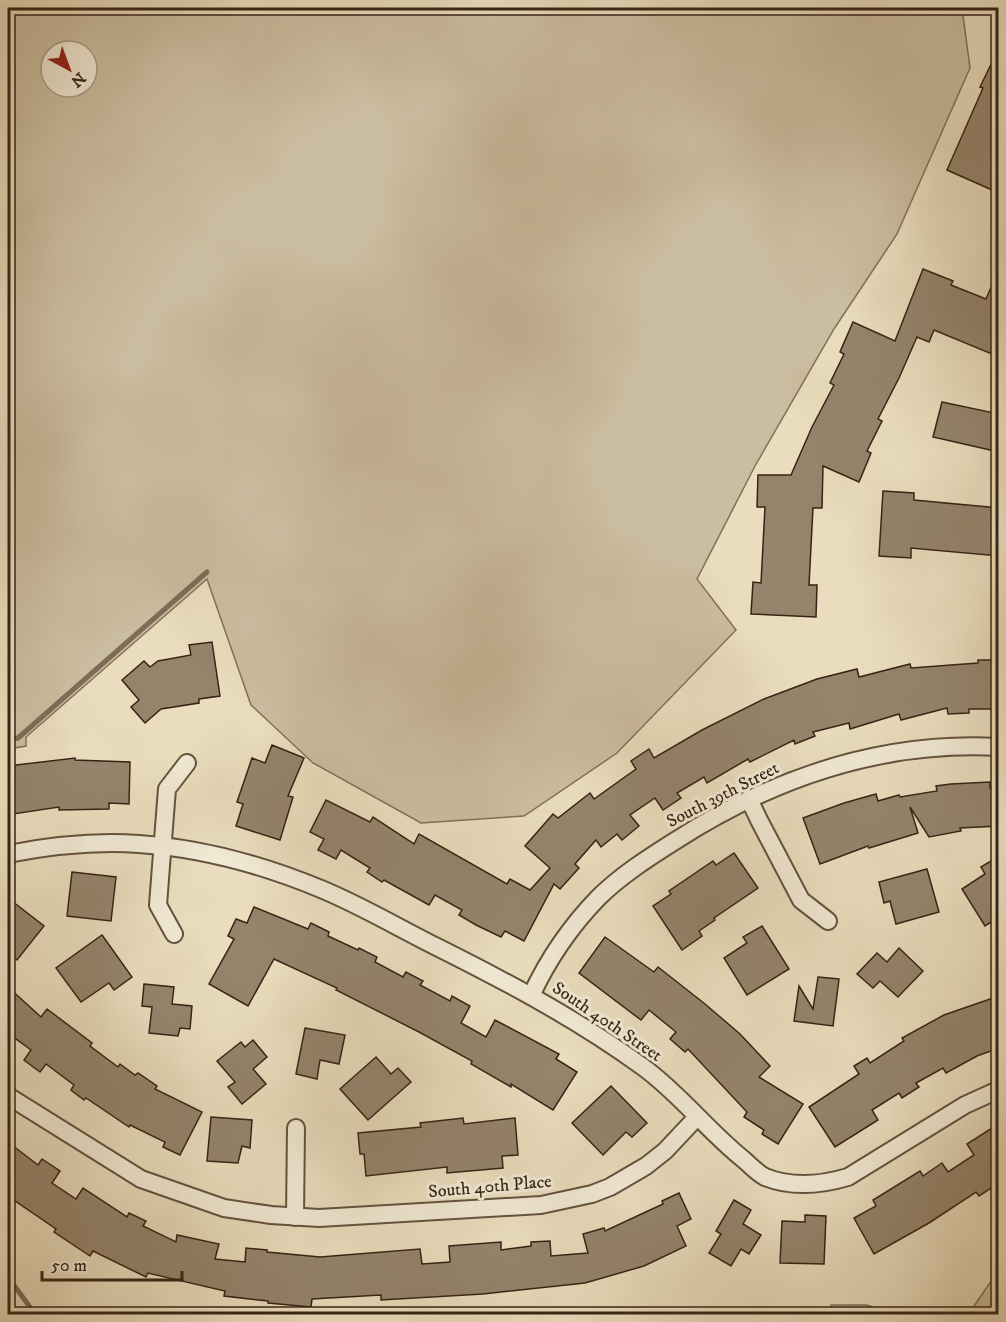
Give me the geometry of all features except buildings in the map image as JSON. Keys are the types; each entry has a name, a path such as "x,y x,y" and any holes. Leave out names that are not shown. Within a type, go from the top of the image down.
{"street":[{"name":"South 39th Street","path":"531,996 553,954 599,897 637,866 690,832 749,799 830,767 873,757 919,749 999,747"},
{"path":"174,934 158,905 162,847 167,789 187,762"},
{"path":"749,799 801,900 828,921"},
{"name":"South 40th Street","path":"8,854 52,846 138,844 197,851 257,865 322,890 531,996 591,1031 645,1068 727,1146 763,1176 789,1184 810,1185 848,1177 965,1105 999,1090"},
{"name":"South 40th Place","path":"8,1096 141,1179 224,1208 319,1218 541,1205 592,1194 610,1187 646,1166 665,1151 697,1117"},
{"path":"295,1217 296,1128"}],"shaded area":[{"path":"8,8 962,8 970,68 897,234 834,329 755,466 697,579 736,630 617,753 524,816 421,823 313,763 251,705 207,579 26,737 26,746 8,749"},
{"path":"998,1271 998,1314 968,1314 972,1309"},
{"path":"831,1305 866,1305 899,1314 830,1314"}],"waterway":[{"path":"8,740 18,738 207,572"},
{"path":"8,1277 35,1314"}]}
